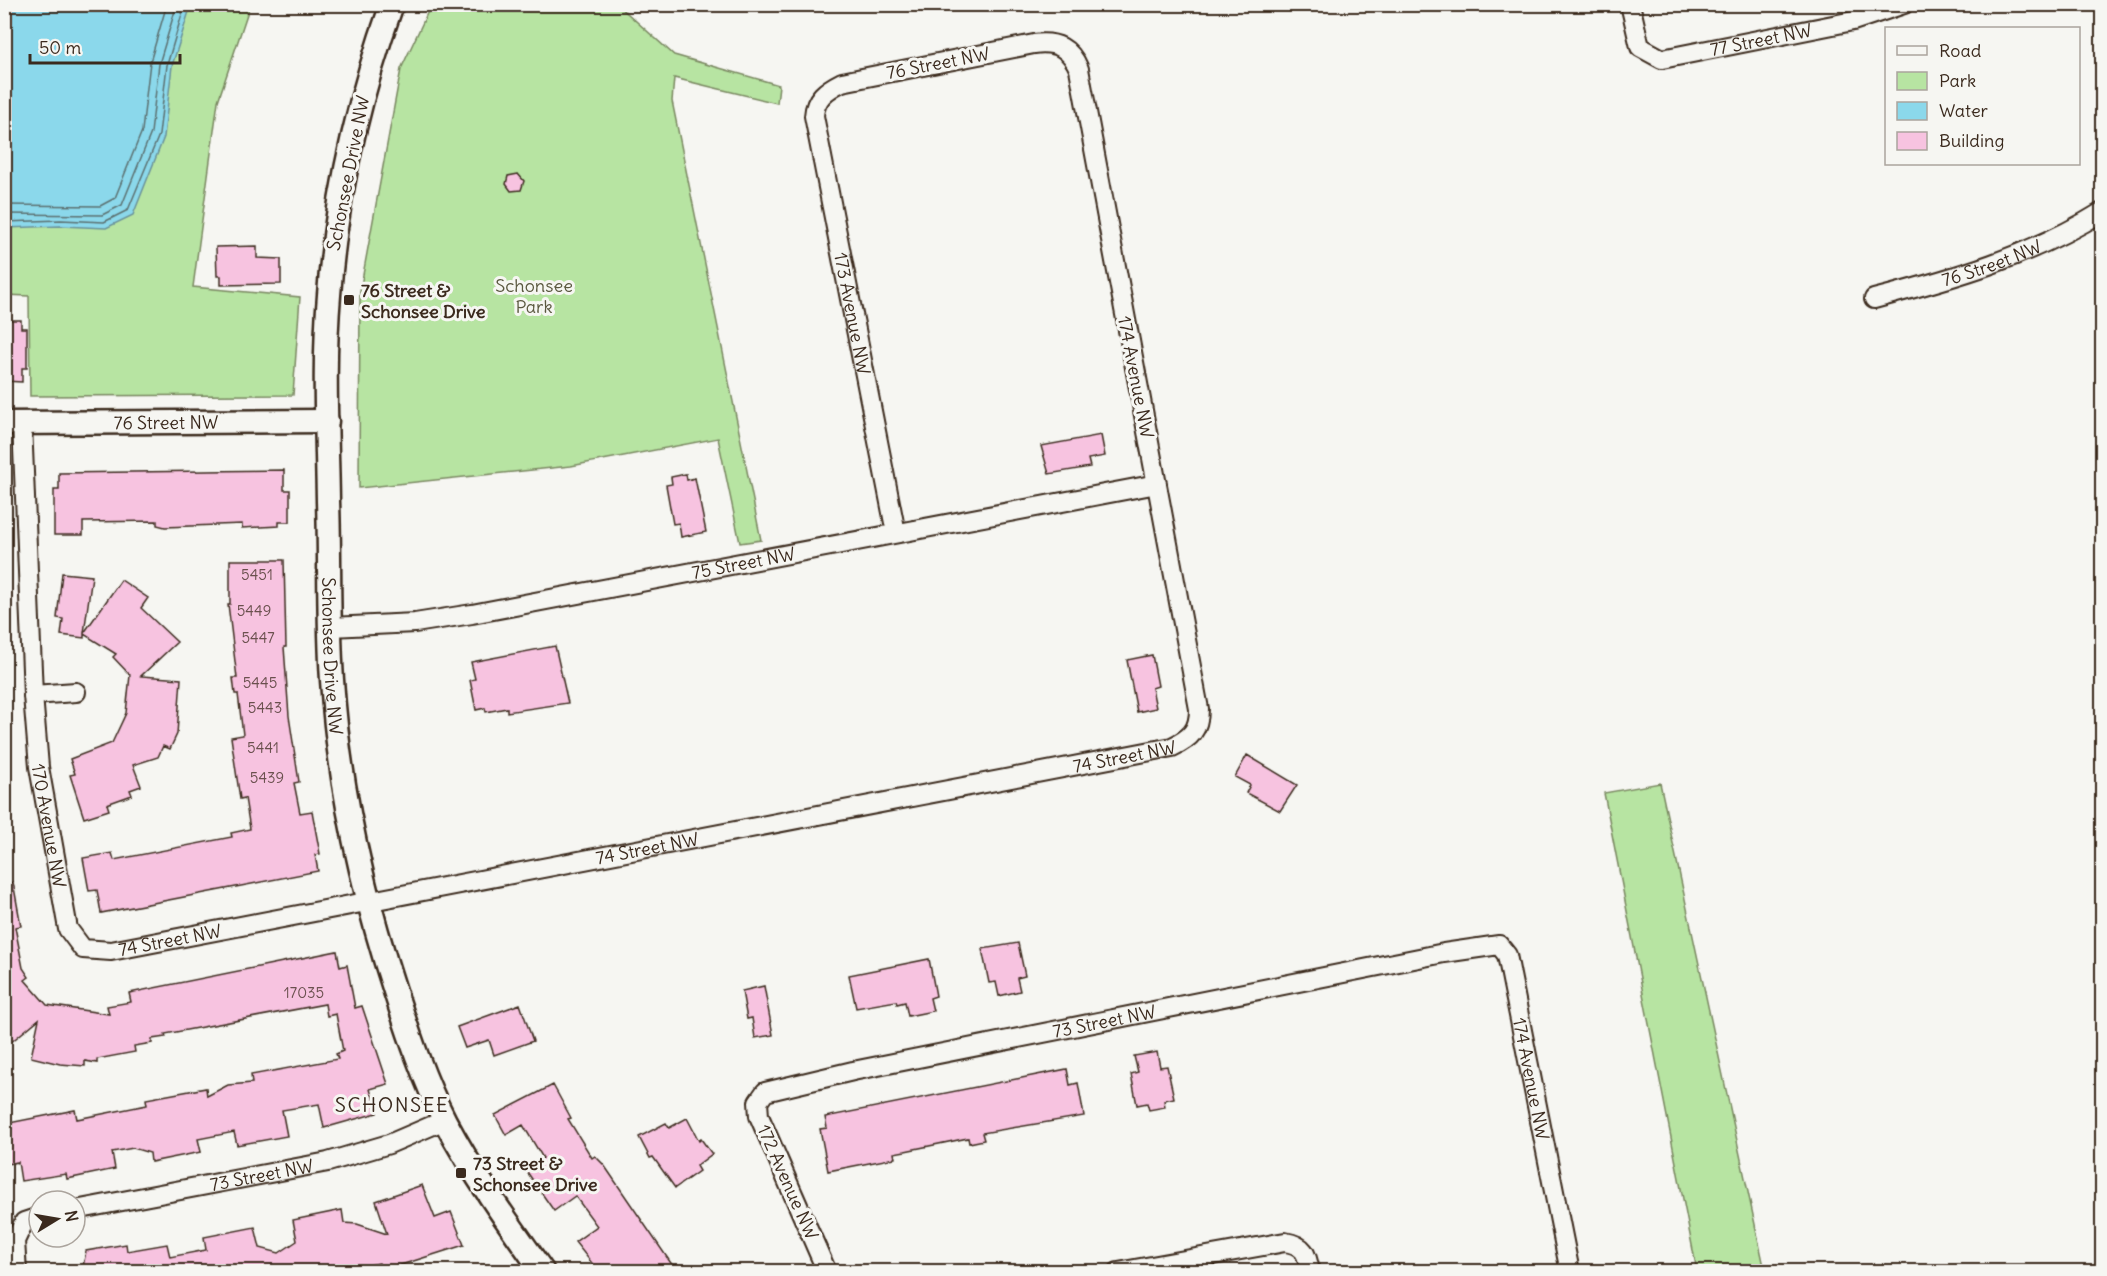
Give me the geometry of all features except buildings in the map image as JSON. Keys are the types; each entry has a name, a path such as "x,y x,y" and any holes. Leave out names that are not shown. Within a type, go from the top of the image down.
{"street":[{"name":"Schonsee Drive NW","path":"392,4 373,58 354,127 341,191 328,297 327,421 332,679 339,748 354,846 408,1032 445,1120 481,1183 543,1272"},
{"name":"77 Street NW","path":"1630,4 1640,47 1662,59 1853,21 1904,4"},
{"name":"76 Street NW","path":"822,94 842,82 1034,44 1056,44"},
{"name":"174 Avenue NW","path":"1056,44 1073,56 1078,69 1199,720"},
{"name":"173 Avenue NW","path":"822,94 815,106 814,116 896,533"},
{"name":"76 Street NW","path":"1874,299 1936,283 2016,256 2103,212"},
{"name":"76 Street NW","path":"13,423 327,421"},
{"name":"170 Avenue NW","path":"13,423 39,766 65,917 75,941 83,949"},
{"name":"75 Street NW","path":"331,627 415,623 472,614 1156,484"},
{"path":"33,695 76,692"},
{"name":"74 Street NW","path":"83,949 111,951 1172,747 1192,735 1199,720"},
{"name":"174 Avenue NW","path":"1444,953 1499,945 1508,955 1570,1272"},
{"name":"73 Street NW","path":"765,1092 796,1083 1444,953"},
{"name":"172 Avenue NW","path":"765,1092 758,1101 759,1116 827,1272"},
{"name":"73 Street NW","path":"87,1208 328,1162 389,1144 445,1120"},
{"path":"17,1272 15,1240 27,1225"},
{"path":"1118,1272 1285,1242 1300,1245 1307,1255 1310,1272"}],"green space":[{"path":"5,5 250,5 218,101 193,287 300,297 293,395 30,396 29,296 5,295"},
{"name":"Schonsee Park","path":"431,5 618,5 674,55 779,85 777,103 674,78 672,101 761,540 740,543 718,438 571,466 359,488 360,291 401,69"},
{"path":"1660,783 1765,1271 1697,1271 1604,793"}],"water":[{"path":"4,5 191,5 172,66 164,137 133,215 106,228 61,226 5,228"}],"place":[{"name":"76 Street & Schonsee Drive","path":"349,300"},
{"name":"73 Street & Schonsee Drive","path":"461,1173"}],"district":[{"name":"SCHONSEE","path":"392,1104"}]}
